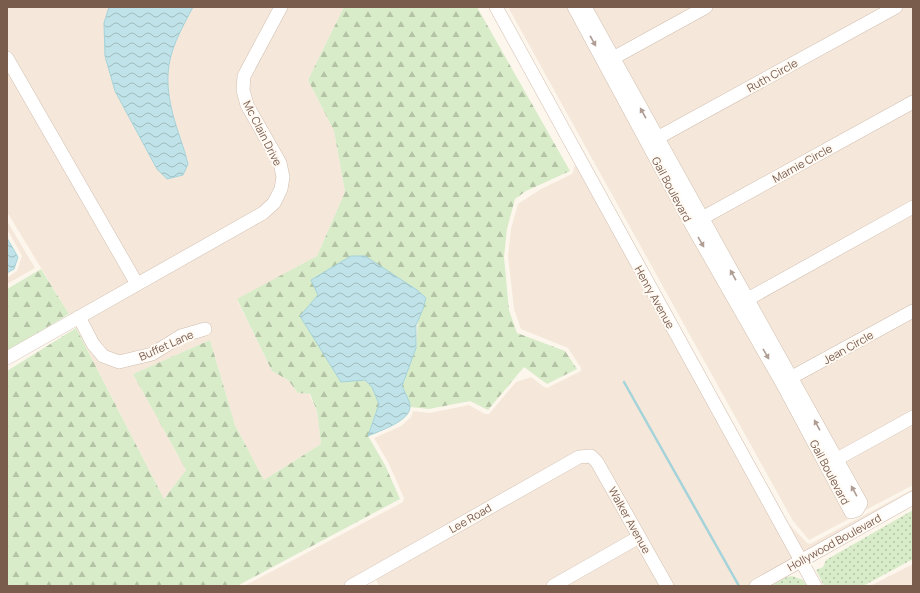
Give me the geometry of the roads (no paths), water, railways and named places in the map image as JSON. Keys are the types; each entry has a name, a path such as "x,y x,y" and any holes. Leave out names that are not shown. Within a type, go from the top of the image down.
{"street":[{"name":"Mc Clain Drive","path":"7,358 263,213 274,203 281,189 283,177 280,163 247,105 243,90 244,76 282,7"},
{"name":"Henry Avenue","path":"496,7 815,586"},
{"name":"Gail Boulevard","path":"574,7 609,60"},
{"name":"Gail Boulevard","path":"585,7 609,60 652,141 831,462 913,417"},
{"path":"609,60 706,7"},
{"name":"Ruth Circle","path":"652,141 896,7"},
{"path":"7,58 137,284"},
{"name":"Marnie Circle","path":"696,221 913,102"},
{"path":"742,302 913,207"},
{"name":"Jean Circle","path":"786,381 913,311"},
{"name":"Buffet Lane","path":"79,317 93,344 102,356 119,362 152,354 181,336 205,329"},
{"name":"Walker Avenue","path":"591,456 597,462 667,586"},
{"name":"Lee Road","path":"351,586 579,457 591,456"},
{"name":"Hollywood Boulevard","path":"756,586 913,498"},
{"path":"553,586 639,537"}],"water":[{"path":"109,7 193,7 174,47 168,71 168,84 173,115 188,164 183,175 167,179 157,169 115,91 105,56 104,23"},
{"path":"7,238 18,257 14,269 7,273"},
{"path":"351,256 365,256 417,290 426,298 416,325 416,348 402,386 410,404 409,411 394,425 368,436 379,404 372,387 365,380 341,382 300,316 318,295 311,280"}],"waterway":[{"path":"624,382 739,586"}]}
